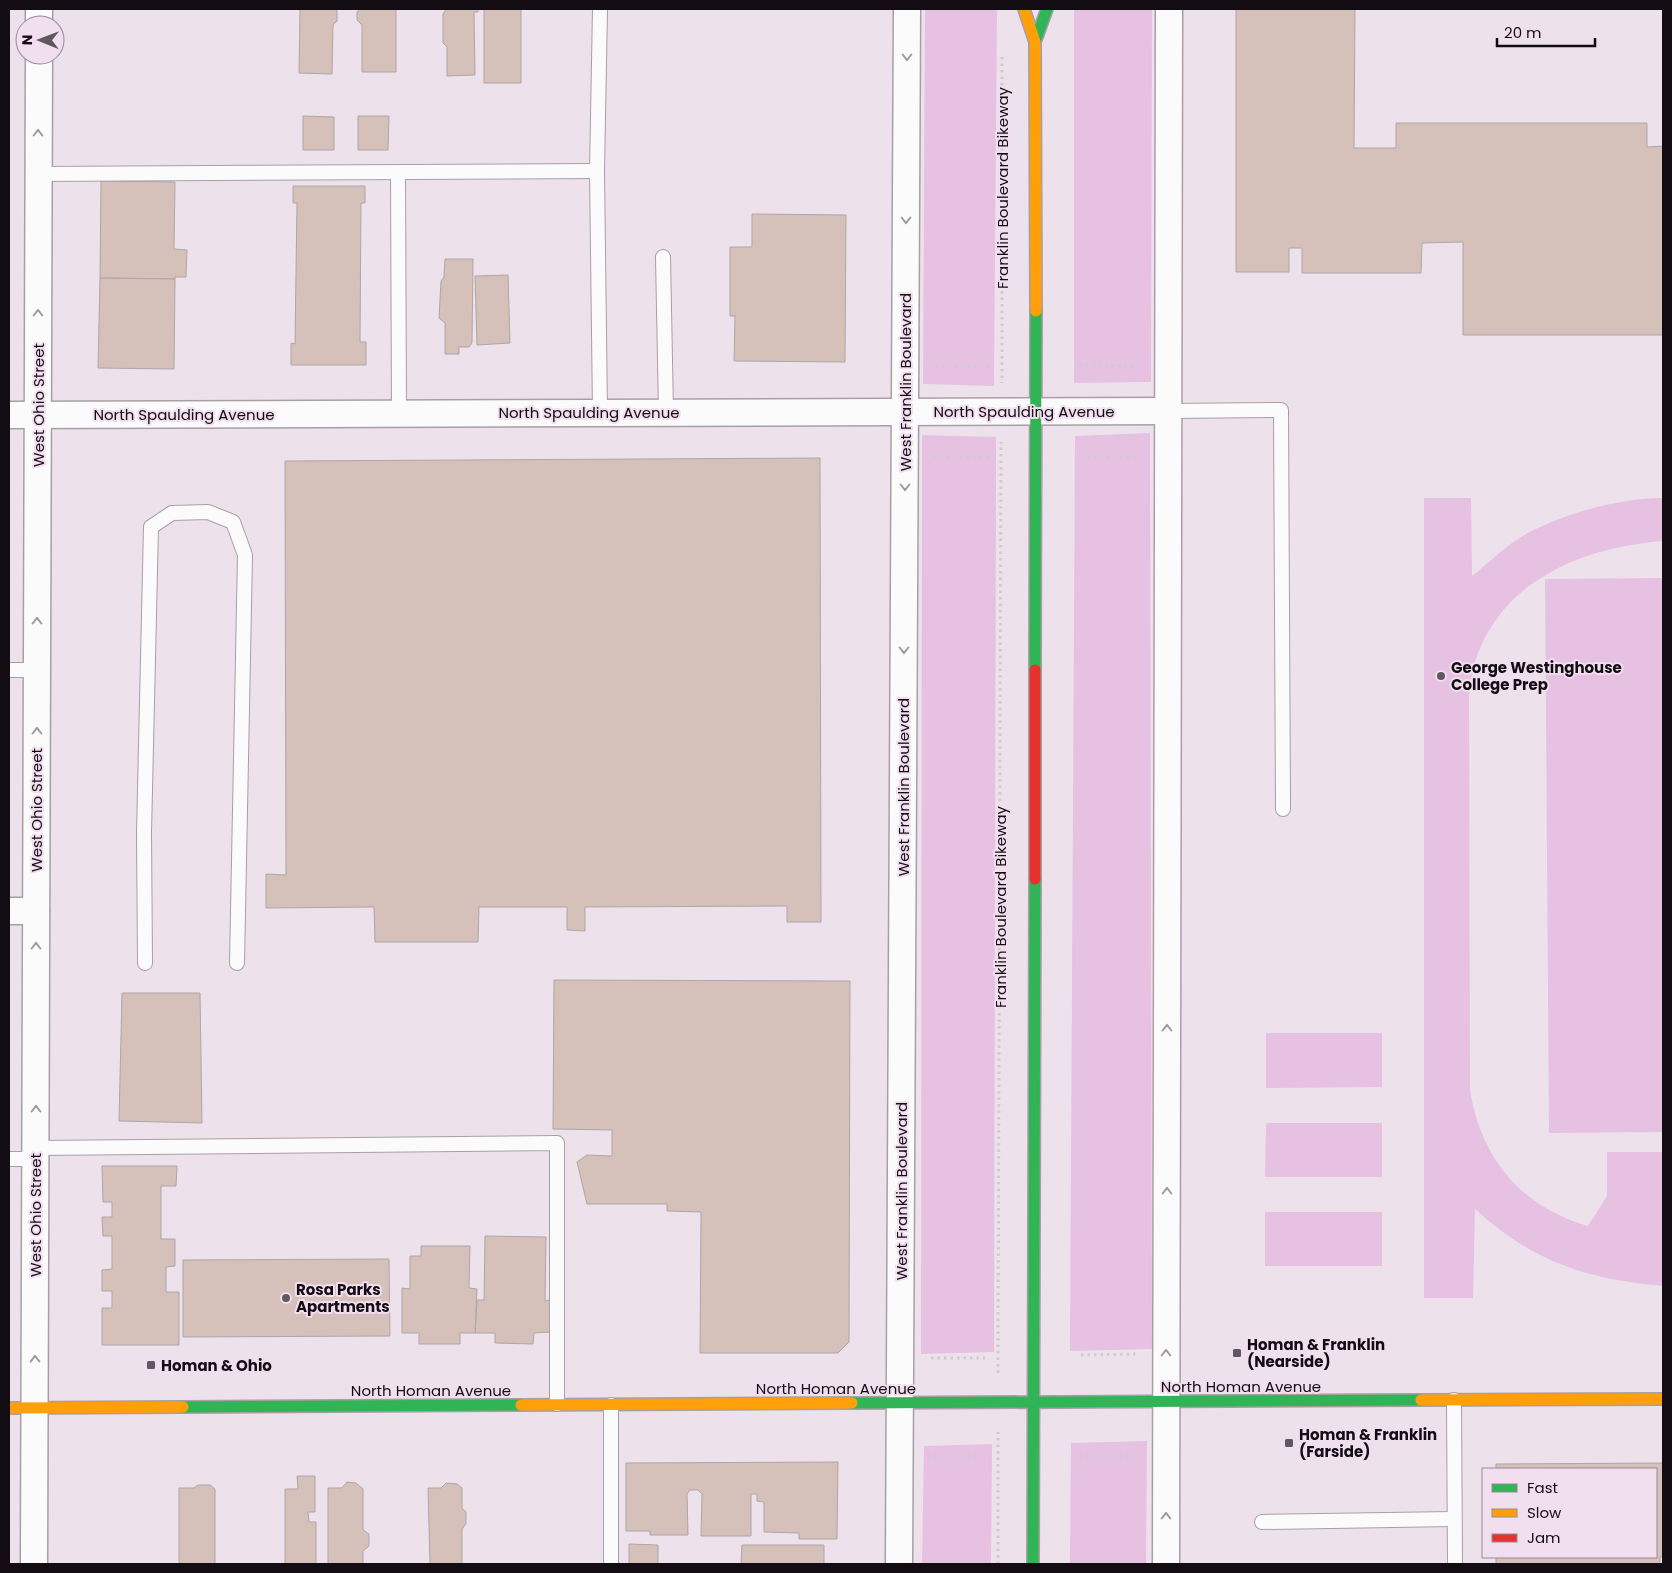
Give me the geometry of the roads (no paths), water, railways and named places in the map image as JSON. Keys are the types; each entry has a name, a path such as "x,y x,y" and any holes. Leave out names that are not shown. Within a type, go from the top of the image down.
{"street":[{"name":"West Franklin Boulevard","path":"900,1564 907,9"},
{"path":"1024,9 1035,42 1033,1564"},
{"path":"1035,42 1046,9"},
{"path":"1166,1564 1169,9"},
{"name":"West Ohio Street","path":"34,1564 38,65"},
{"name":"North Spaulding Avenue","path":"9,415 1168,411"},
{"path":"9,911 36,911"},
{"name":"North Homan Avenue","path":"9,1408 1663,1399"}],"lane":[{"path":"600,9 597,171 600,412"},
{"path":"38,174 597,171"},
{"path":"398,172 399,413"},
{"path":"663,257 666,412"},
{"path":"1168,411 1281,410 1283,809"},
{"path":"145,963 144,833 152,527 172,513 208,512 232,522 245,555 237,963"},
{"path":"9,670 37,670"},
{"path":"9,1158 36,1153 557,1143 557,1404"},
{"path":"1454,1400 1454,1564"},
{"path":"611,1405 611,1564"},
{"path":"1262,1522 1454,1519"}],"place":[{"name":"George Westinghouse College Prep","path":"1441,676"},
{"name":"Rosa Parks Apartments","path":"286,1298"},
{"name":"Homan & Franklin (Nearside)","path":"1237,1353"},
{"name":"Homan & Ohio","path":"151,1365"},
{"name":"Homan & Franklin (Farside)","path":"1289,1443"}]}
